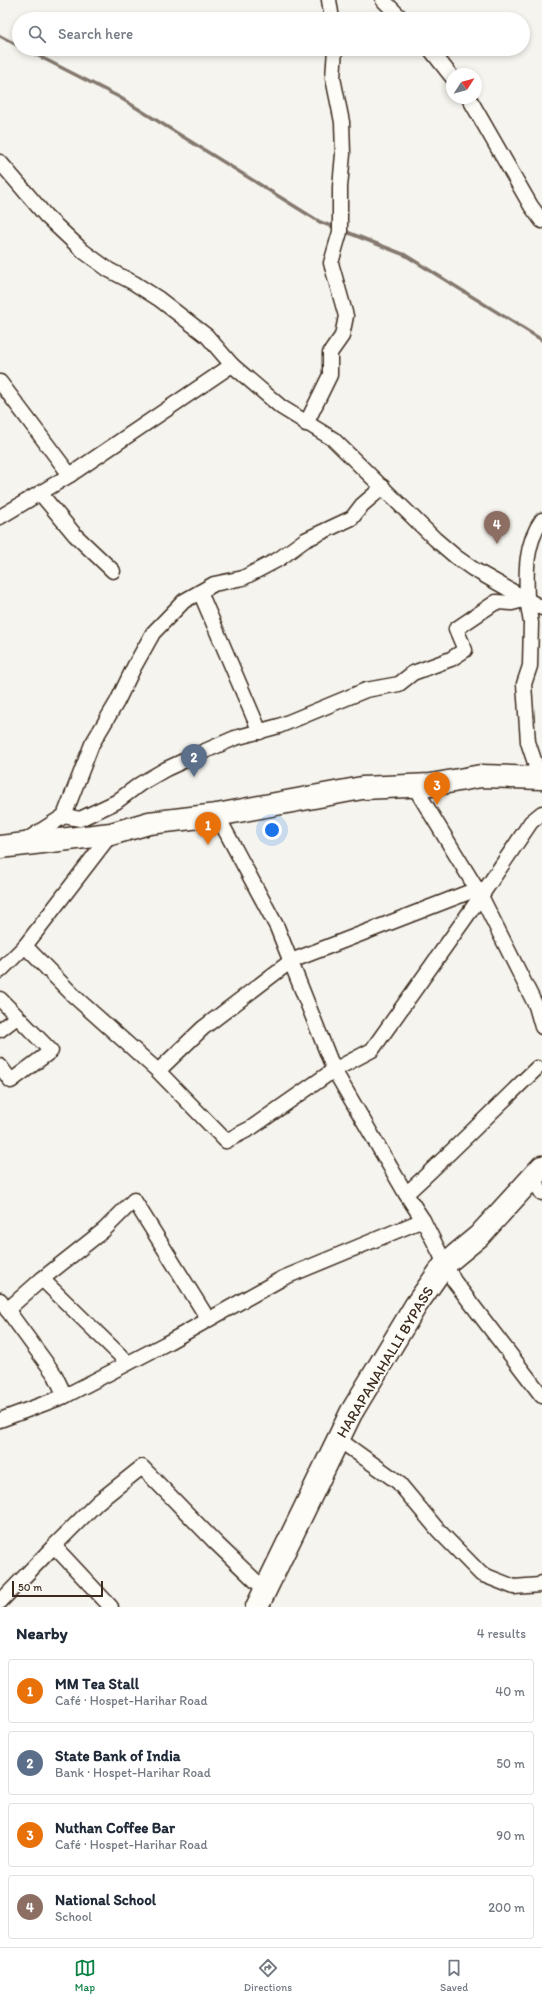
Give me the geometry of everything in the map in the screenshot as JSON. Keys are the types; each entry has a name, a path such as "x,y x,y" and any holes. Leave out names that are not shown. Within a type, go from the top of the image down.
{"main road":[{"path":"10,846 111,834 149,823 217,815 362,788 431,785 482,776 539,778"},
{"name":"HARAPANAHALLI BYPASS","path":"261,1598 351,1412 416,1305 445,1264 479,1236 539,1179"}],"street":[{"path":"329,0 331,12"},
{"path":"383,0 395,12"},
{"path":"306,424 330,375 330,353 342,336 346,316 331,263 340,232 340,187 343,154 342,122 333,78 335,56"},
{"path":"436,56 446,69"},
{"path":"472,104 531,206 542,221"},
{"path":"0,162 46,216 83,250 108,270 134,283 159,299 206,336 232,365 281,407 306,424 333,439 435,540 473,569 542,608"},
{"path":"0,517 70,475 232,365"},
{"path":"0,382 70,475"},
{"path":"64,816 92,744 117,702 134,667 153,633 184,601 214,584 243,578 279,559 305,540 352,518 362,505 383,487"},
{"path":"40,493 75,535 112,571"},
{"path":"539,778 528,742 524,684 530,666 531,623 527,599 526,562 536,529 542,520"},
{"path":"200,592 260,732"},
{"path":"10,846 64,816 80,819 116,802 140,784 166,769 236,738 260,732 366,690 399,684 413,673 451,660 465,650 456,629 496,602 512,603 527,599"},
{"path":"414,786 479,892 536,1006 542,1027"},
{"path":"25,946 75,997 158,1071 226,1141 251,1128 334,1070 372,1050 479,892 531,822 542,813"},
{"path":"217,815 277,927 334,1070 406,1194 423,1220 454,1281 542,1396"},
{"path":"0,969 25,946 111,834"},
{"path":"158,1071 203,1028 291,961 479,892"},
{"path":"0,998 51,1051 11,1081 0,1066"},
{"path":"0,1030 17,1017"},
{"path":"406,1194 451,1153 480,1122 540,1067"},
{"path":"65,1396 55,1375 4,1305 42,1279 104,1230 134,1200 208,1320"},
{"path":"0,1420 65,1396 208,1320 283,1278 423,1220"},
{"path":"42,1279 128,1363"},
{"path":"338,1439 398,1482 438,1530 481,1574 514,1587 540,1586 542,1583"},
{"path":"0,1602 98,1502 142,1466 216,1543 261,1598"},
{"path":"54,1546 110,1607"}],"waterway":[{"path":"0,36 12,42"},
{"path":"39,56 119,97 320,222 336,228"},
{"path":"344,231 405,255 542,340"}],"place":[{"name":"National School","path":"497,544"},
{"name":"State Bank of India","path":"194,777"},
{"name":"Nuthan Coffee Bar","path":"437,805"},
{"name":"MM Tea Stall","path":"208,845"}]}
